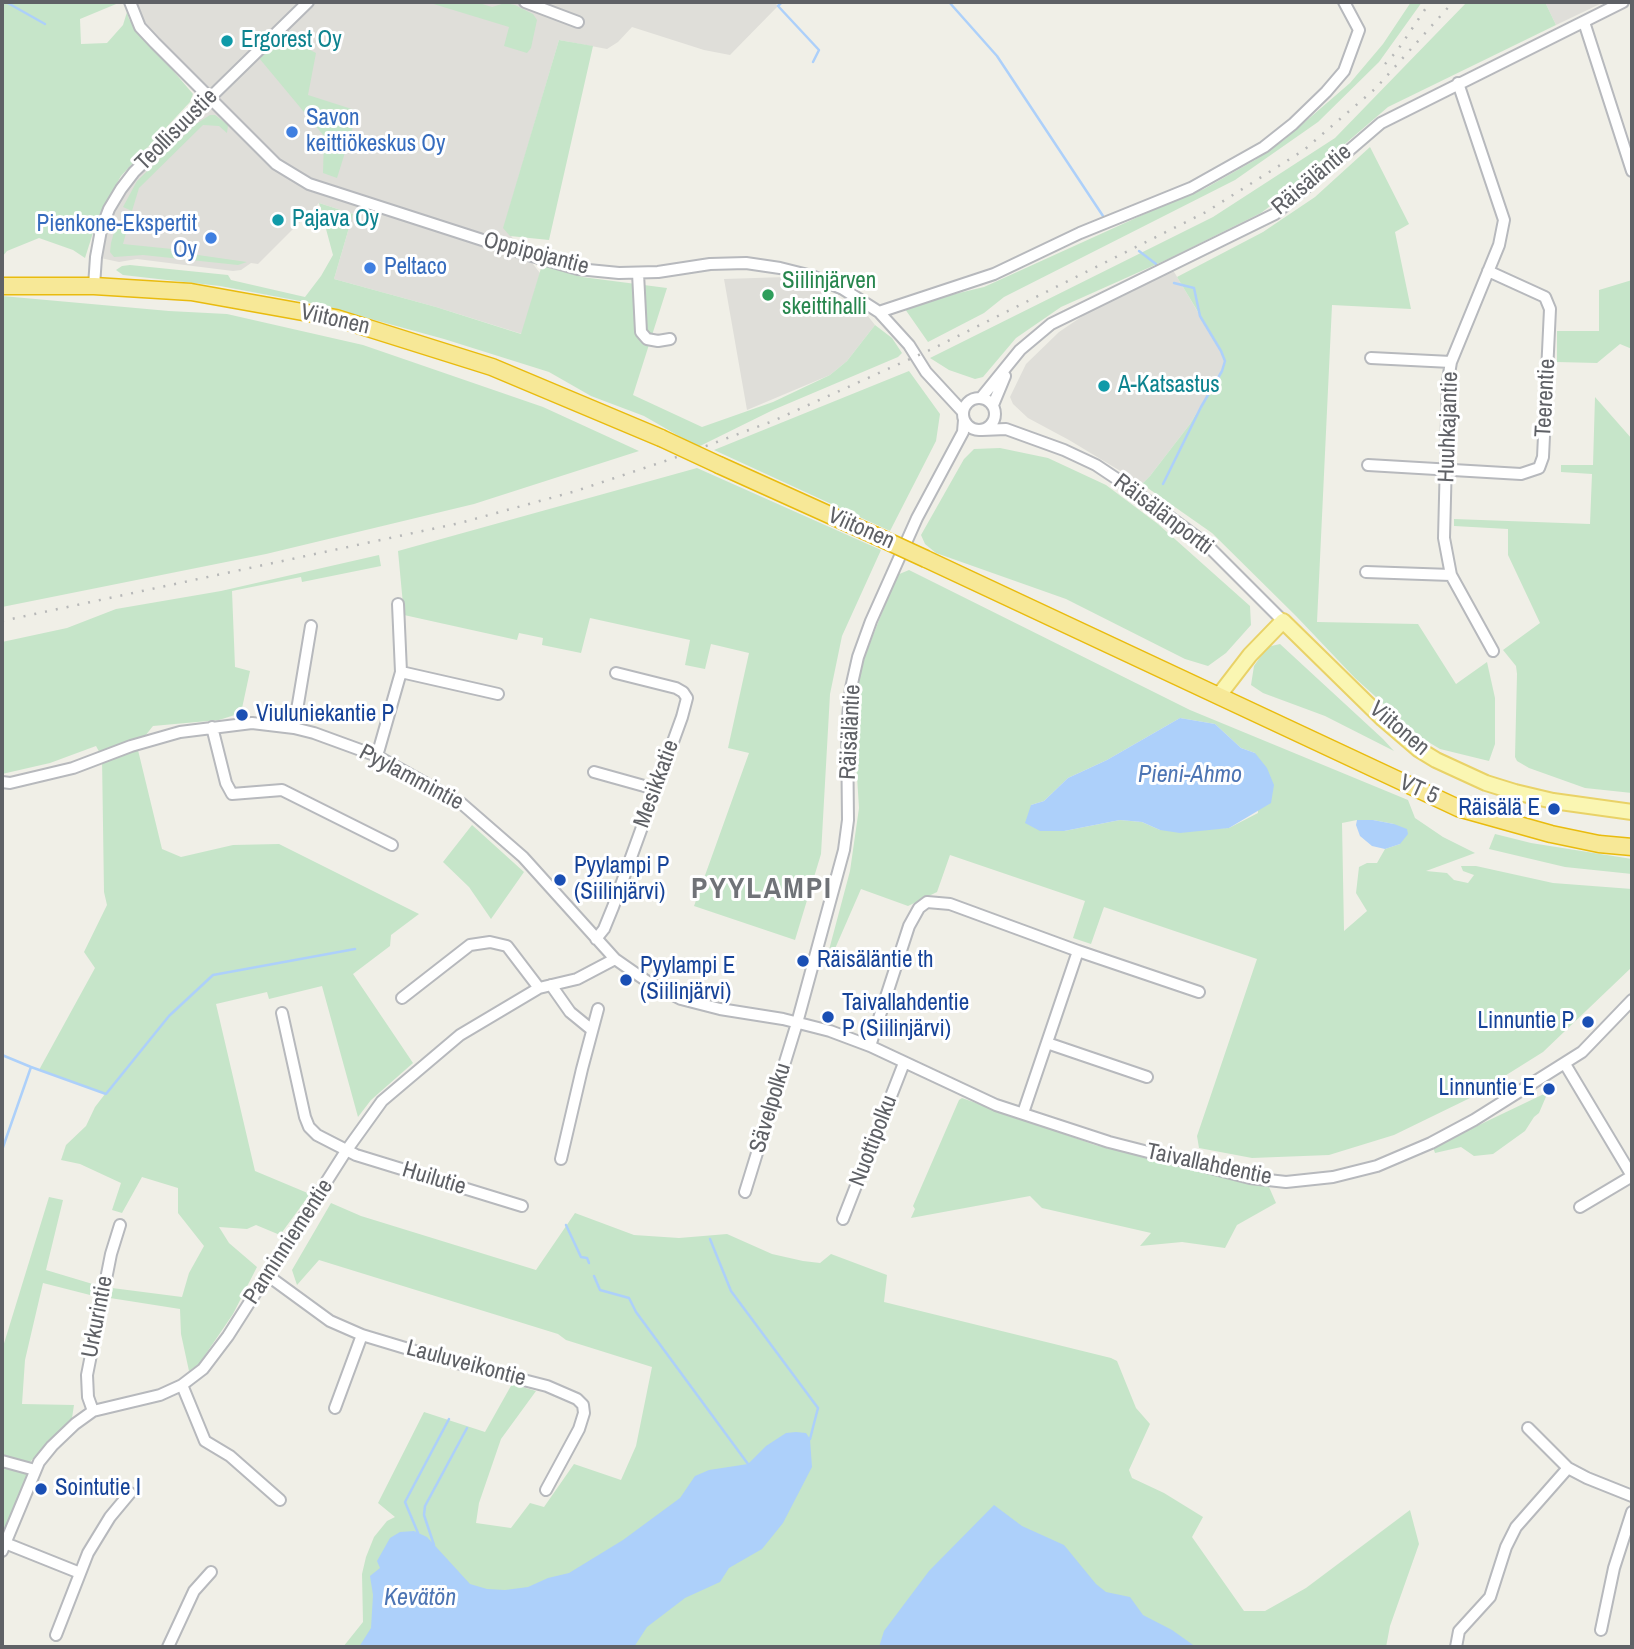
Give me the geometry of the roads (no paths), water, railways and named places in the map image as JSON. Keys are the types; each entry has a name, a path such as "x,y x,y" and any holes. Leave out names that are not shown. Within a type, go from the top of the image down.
{"highway":[{"name":"Viitonen","path":"2,286 94,286 191,292 337,318 492,367 661,438 1220,694"},
{"name":"VT 5","path":"1220,694 1409,787 1458,808 1552,834 1599,844 1632,847"}],"main road":[{"path":"1220,694 1250,655 1283,621"},
{"name":"Viitonen","path":"1283,621 1383,719 1418,749 1436,760 1515,793 1632,812"}],"street":[{"name":"Oppipojantie","path":"130,2 140,27 276,164 320,188 578,269 638,273 732,263 780,268 812,276 843,289 878,312 895,328 963,416"},
{"name":"Teollisuustie","path":"94,286 96,257 102,230 109,209 121,189 134,172 210,99 280,26 308,2"},
{"path":"525,2 578,22"},
{"path":"878,312 994,274 1080,233 1191,188 1264,146 1318,100 1344,71 1359,30 1344,2"},
{"name":"Räisäläntie","path":"978,398 1009,367 1020,350 1051,324 1275,214 1381,123 1623,2"},
{"path":"1584,22 1632,172"},
{"name":"Huuhkajantie","path":"1458,83 1504,220 1502,238 1451,362 1448,380 1444,538 1451,575 1493,651"},
{"name":"Teerentie","path":"1447,470 1531,472 1539,468 1543,457 1550,309 1545,297 1488,271"},
{"path":"638,273 641,332 647,339 670,339"},
{"path":"1371,358 1451,362"},
{"path":"951,456 967,435 994,420 994,408 1009,367"},
{"path":"939,388 978,398 994,408 1001,419 1025,436"},
{"path":"951,456 963,432 963,416 967,403 978,398"},
{"path":"963,416 971,428 1006,429 1025,436"},
{"name":"Räisälänportti","path":"1025,436 1096,465 1129,487 1206,544 1283,621"},
{"name":"Räisäläntie","path":"797,1023 844,850 848,820 847,726 858,657 917,518 951,456"},
{"path":"1368,465 1447,470"},
{"path":"1366,572 1451,575"},
{"path":"377,756 401,672 398,604"},
{"path":"294,728 312,626"},
{"path":"401,672 498,694"},
{"name":"Mesikkatie","path":"596,939 604,929 613,906 687,698 676,688 616,673"},
{"name":"Pyylammintie","path":"2,782 10,783 73,768 165,735 212,727 252,723 294,728 341,742 377,756 447,794 485,822 523,857 615,958 648,982 681,999 797,1023"},
{"path":"212,727 226,783 232,794 282,790 392,845"},
{"path":"594,772 655,789"},
{"path":"870,1046 909,926 919,908 927,902 950,904 1199,992"},
{"path":"402,998 470,946 490,942 506,946 539,988"},
{"path":"1023,1113 1078,951"},
{"name":"Panninniementie","path":"4,1547 35,1469 52,1446 93,1411 160,1395 182,1385 203,1369 228,1336 346,1151 382,1101 460,1035 539,988 577,979 615,958"},
{"path":"551,985 570,1012 592,1030"},
{"name":"Taivallahdentie","path":"797,1023 830,1031 870,1046 996,1105 1109,1142 1250,1178 1286,1182 1333,1177 1377,1166 1403,1156 1474,1120 1582,1052 1632,1000"},
{"path":"562,1159 598,1009"},
{"name":"Huilutie","path":"282,1013 306,1122 317,1135 346,1151 522,1206"},
{"name":"Sävelpolku","path":"745,1192 797,1023"},
{"path":"1047,1043 1147,1077"},
{"name":"Nuottipolku","path":"844,1219 904,1063"},
{"path":"1565,1064 1632,1176 1580,1207"},
{"name":"Urkurintie","path":"93,1411 88,1397 87,1374 111,1254 120,1225"},
{"name":"Lauluveikontie","path":"267,1275 331,1321 362,1335 567,1392 581,1402 584,1413 579,1429 546,1490"},
{"path":"335,1408 362,1335"},
{"path":"182,1385 205,1441 230,1456 280,1500"},
{"path":"1528,1428 1568,1468 1632,1496"},
{"path":"2,1461 35,1469"},
{"path":"1456,1647 1460,1631 1490,1597 1506,1547 1516,1527 1568,1468"},
{"path":"56,1635 96,1539 130,1493"},
{"path":"1601,1630 1614,1568 1632,1512"},
{"path":"4,1547 80,1573"},
{"path":"168,1647 194,1591 211,1572"}],"water":[{"name":"Pieni-Ahmo","path":"1180,718 1215,724 1241,748 1255,753 1267,768 1274,785 1271,803 1229,828 1180,833 1160,830 1142,822 1120,820 1064,831 1040,831 1025,823 1031,805 1044,801 1068,778 1107,760"},
{"path":"1357,820 1394,824 1407,829 1408,834 1400,844 1385,849 1372,846 1360,836"},
{"name":"Kevätön","path":"786,1433 806,1433 810,1439 812,1467 783,1523 762,1549 729,1568 720,1582 685,1598 647,1627 634,1647 359,1647 371,1628 373,1595 370,1576 380,1568 377,1561 390,1538 400,1532 414,1531 427,1537 470,1584 505,1590 528,1587 569,1573 623,1540 680,1498 695,1476 709,1470 748,1464 766,1446"},
{"path":"994,1505 1022,1526 1064,1545 1096,1584 1106,1592 1130,1597 1143,1615 1172,1630 1196,1647 879,1647 884,1631 929,1571"}],"waterway":[{"path":"6,2 45,24"},
{"path":"782,2 778,6 819,50 813,62"},
{"path":"949,2 997,56 1103,216"},
{"path":"1139,251 1156,264"},
{"path":"1163,484 1225,361 1200,316 1194,288 1174,283"},
{"path":"2,1150 31,1067 106,1094 169,1016 213,975 355,949"},
{"path":"2,1055 31,1067"},
{"path":"566,1225 581,1257 587,1258 589,1263"},
{"path":"710,1239 731,1291 818,1408 810,1439"},
{"path":"594,1276 600,1290 629,1298 636,1312 748,1464"},
{"path":"418,1533 405,1502 449,1419"},
{"path":"434,1545 424,1515 425,1506 467,1428"}],"railway":[{"path":"1385,64 1430,2"},
{"path":"2,621 460,523 576,491 773,421 932,349 1206,212 1304,150 1376,88 1453,2"}],"place":[{"name":"Ergorest Oy","path":"227,41"},
{"name":"Savon keittiökeskus Oy","path":"292,132"},
{"name":"Pajava Oy","path":"278,220"},
{"name":"Pienkone-Ekspertit Oy","path":"211,238"},
{"name":"Peltaco","path":"370,268"},
{"name":"Siilinjärven skeittihalli","path":"768,295"},
{"name":"A-Katsastus","path":"1104,386"},
{"name":"Viuluniekantie P","path":"242,715"},
{"name":"Räisälä E","path":"1554,809"},
{"name":"Pyylampi P (Siilinjärvi)","path":"560,880"},
{"name":"Räisäläntie th","path":"803,961"},
{"name":"Pyylampi E (Siilinjärvi)","path":"626,980"},
{"name":"Taivallahdentie P (Siilinjärvi)","path":"828,1017"},
{"name":"Linnuntie P","path":"1588,1022"},
{"name":"Linnuntie E","path":"1549,1089"},
{"name":"Sointutie I","path":"41,1489"}],"district":[{"name":"PYYLAMPI","path":"762,890"}]}
